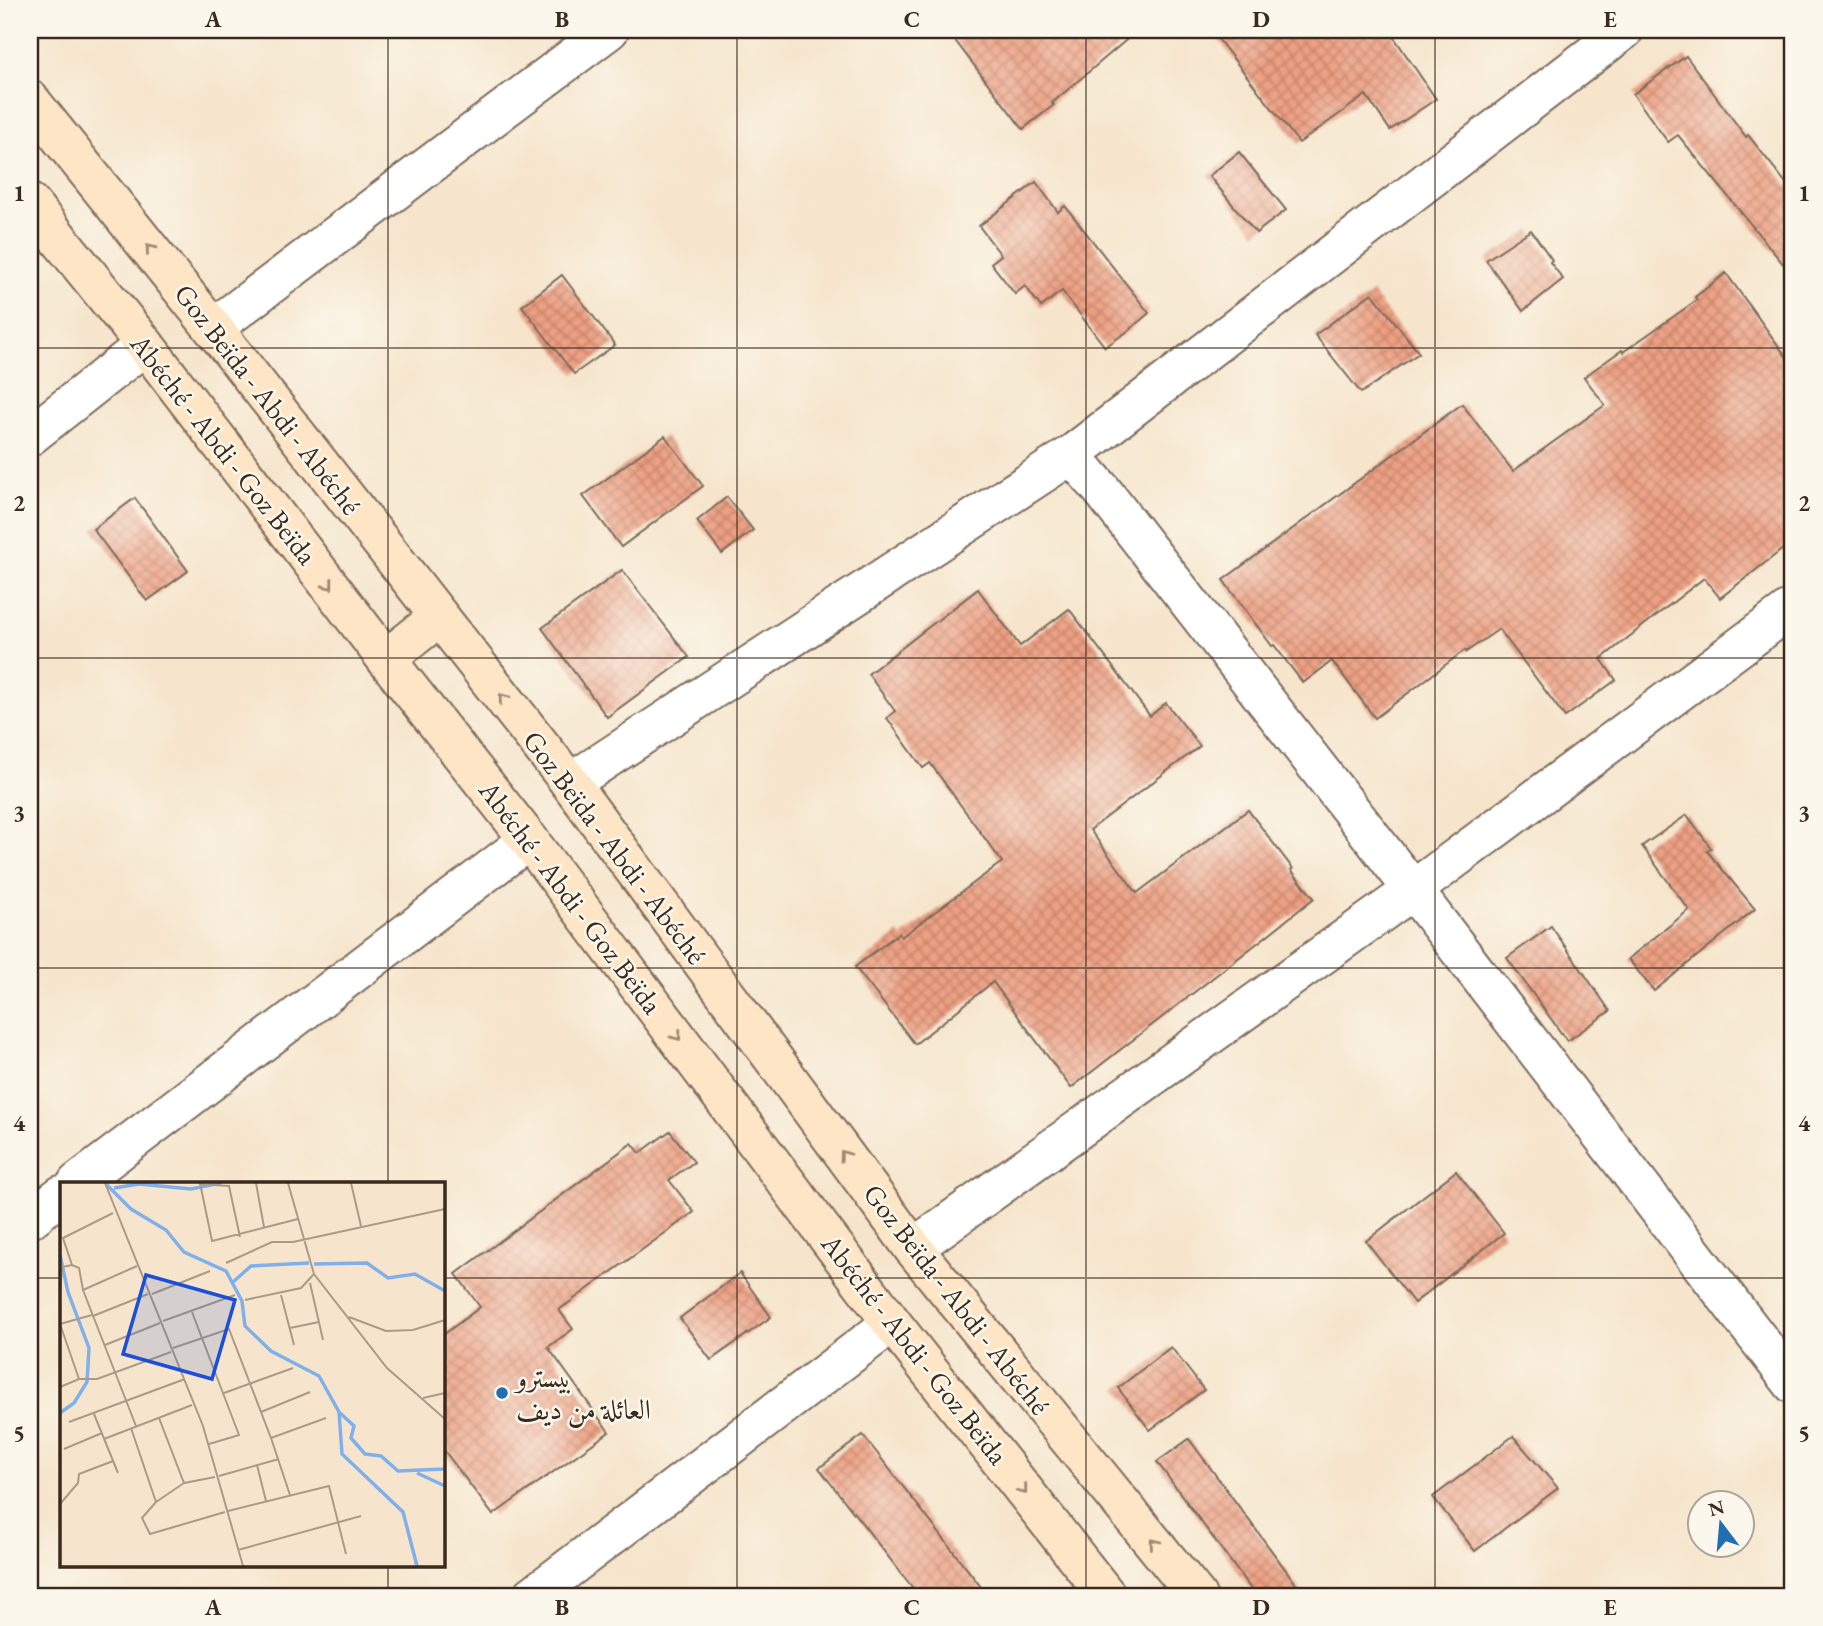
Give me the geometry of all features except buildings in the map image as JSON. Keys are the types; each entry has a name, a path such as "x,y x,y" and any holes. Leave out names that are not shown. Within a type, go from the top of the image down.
{"main road":[{"name":"Goz Beïda - Abdi - Abéché","path":"30,100 213,328 570,783 913,1248 1197,1596"},
{"name":"Abéché - Abdi - Goz Beïda","path":"30,203 145,345 386,659 529,839 892,1323 1107,1596"},
{"path":"386,659 439,617"}],"street":[{"path":"213,328 609,30"},
{"path":"570,783 1071,455 1624,30"},
{"path":"30,436 145,345"},
{"path":"1071,455 1413,890 1793,1384"},
{"path":"913,1248 1413,890 1793,607"},
{"path":"78,1182 529,839"},
{"path":"30,1219 60,1196"},
{"path":"532,1596 892,1323"}],"place":[{"name":"بيسترو العائلة من ديف","path":"502,1393"}]}
